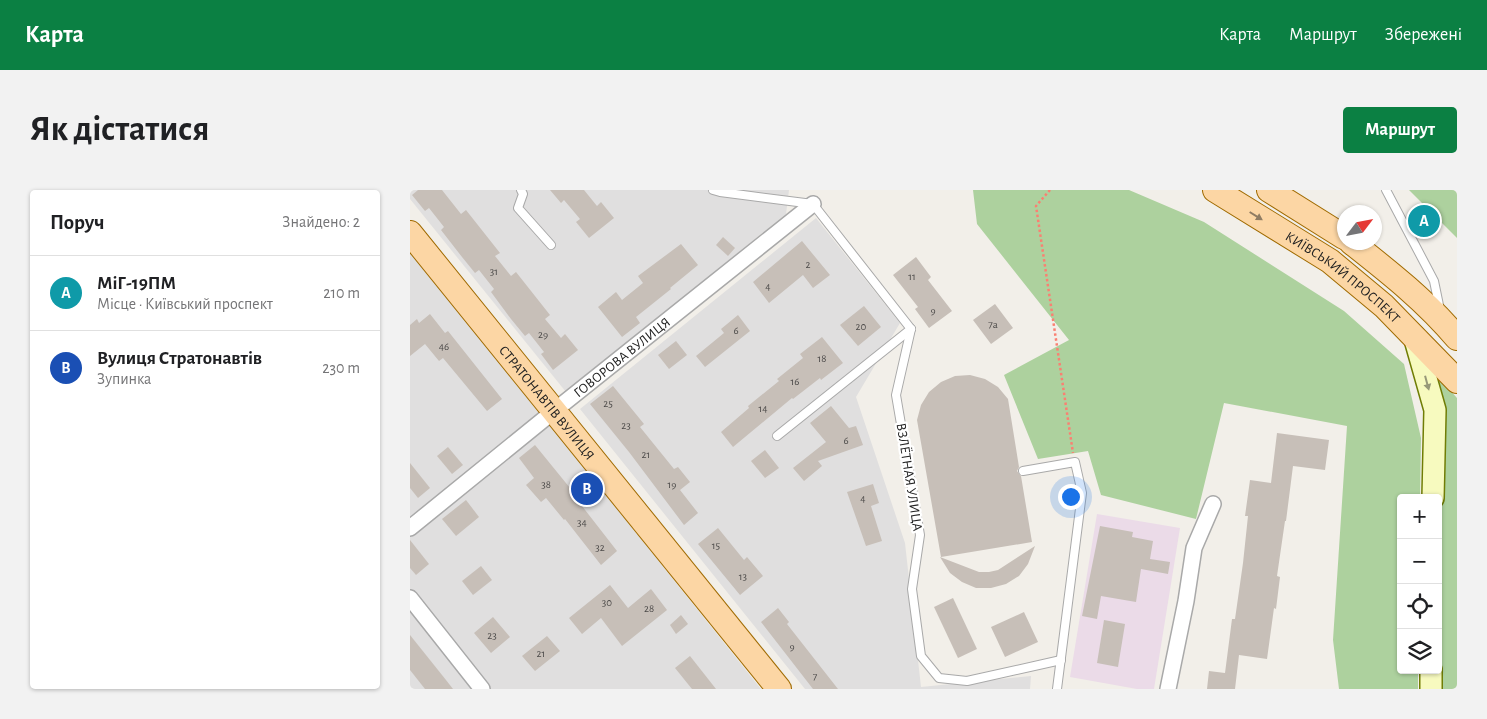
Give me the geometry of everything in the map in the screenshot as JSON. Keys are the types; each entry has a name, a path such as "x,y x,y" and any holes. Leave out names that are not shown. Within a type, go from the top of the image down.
{"main road":[{"name":"КИЇВСЬКИЙ ПРОСПЕКТ","path":"1215,190 1330,262 1384,306 1457,381"},
{"name":"КИЇВСЬКИЙ ПРОСПЕКТ","path":"1269,190 1337,233"},
{"name":"СТРАТОНАВТІВ ВУЛИЦЯ","path":"410,233 779,689"},
{"path":"1361,250 1403,283 1442,319 1457,338"},
{"path":"1384,306 1398,305 1405,296 1403,283"},
{"path":"1414,336 1419,325 1426,318 1442,319"}],"street":[{"name":"ГОВОРОВА ВУЛИЦЯ","path":"410,528 812,204"},
{"path":"1414,336 1435,410 1434,494"},
{"path":"1168,689 1186,601 1194,548 1213,504"},
{"path":"410,598 482,689"},
{"path":"1431,674 1431,689"}],"lane":[{"path":"521,190 523,194 518,208 551,245"},
{"path":"712,190 812,204 911,329 777,436"},
{"path":"1386,190 1434,282 1442,319"},
{"name":"ВЗЛЁТНАЯ УЛИЦА","path":"911,329 896,395 920,535 912,589 921,656 939,678 967,681 1061,660"},
{"path":"1023,471 1075,462 1082,493 1057,689"}],"path":[{"path":"1050,190 1036,206 1075,462"}],"shaded area":[{"path":"410,190 789,190 786,214 566,392 410,199"},
{"path":"816,218 900,323 856,397 905,543 921,687 1031,676 1030,689 805,689 580,409"},
{"path":"410,253 551,427 761,689 410,689"},
{"path":"1097,514 1180,528 1154,689 1137,689 1070,677"}],"green space":[{"path":"973,190 1129,190 1204,222 1344,311 1404,364 1421,438 1420,494 1397,494 1397,674 1418,674 1418,689 1339,689 1333,640 1347,426 1224,403 1196,519 1101,495 1088,451 1038,459 1004,375 1069,340 977,224"},
{"path":"1409,190 1457,190 1457,238"},
{"path":"1429,367 1457,398 1457,689 1436,689 1438,674 1442,674 1442,494 1438,494"}],"building":[{"path":"418,190 442,190 461,214 466,210 500,253 495,256 511,276 516,272 550,315 545,319 561,338 565,334 578,350 553,370 541,354 544,352 529,333 525,336 511,319 491,292 494,289 479,270 475,273 441,230 444,227 429,208 425,211 412,195"},
{"path":"550,190 584,190 597,206 601,202 614,218 589,238 576,222 580,219 564,200 561,203"},
{"path":"723,237 735,248 728,256 716,245"},
{"path":"802,241 830,275 813,288 803,275 769,303 753,282"},
{"path":"681,244 698,265 636,317 640,323 622,337 598,307 616,292 622,300 643,283 638,276"},
{"path":"916,257 931,277 928,280 952,311 929,328 915,309 918,307 893,275"},
{"path":"995,304 1013,328 991,344 973,320"},
{"path":"864,306 881,327 858,346 840,325"},
{"path":"430,314 445,333 448,331 502,399 487,411 443,358 439,361 425,344 410,356 410,325 417,319 419,323"},
{"path":"738,315 750,331 705,367 696,356 724,333 721,329"},
{"path":"822,337 843,363 821,380 820,378 792,398 733,447 721,432 749,408 748,406 779,381 777,379 803,358 800,354"},
{"path":"676,341 687,355 669,369 658,355"},
{"path":"970,375 985,379 998,387 1008,399 1019,467 1017,471 1021,476 1032,542 941,557 917,420 921,405 929,392 941,382 955,376"},
{"path":"613,386 644,424 640,427 674,469 678,467 690,482 680,490 698,513 684,525 590,404"},
{"path":"831,406 849,428 856,426 863,445 818,461 822,466 804,481 793,468 826,442 810,423"},
{"path":"1277,433 1329,440 1325,470 1293,466 1277,576 1280,577 1276,609 1274,608 1267,659 1239,655 1235,689 1207,689 1209,671 1225,673 1232,619 1235,619 1243,563 1248,516 1245,516 1250,480 1271,483"},
{"path":"535,445 571,487 584,504 582,506 617,551 601,565 546,498 541,502 526,485 534,478 519,458"},
{"path":"448,447 463,465 452,474 437,456"},
{"path":"765,450 779,468 765,478 751,461"},
{"path":"410,463 430,488 418,498 410,488"},
{"path":"873,484 879,503 871,506 882,541 866,546 847,492"},
{"path":"466,500 479,517 456,536 442,519"},
{"path":"1100,526 1133,532 1132,537 1153,541 1150,559 1170,562 1168,574 1141,569 1136,602 1101,596 1097,619 1082,616"},
{"path":"718,528 744,560 747,557 763,576 740,595 698,544"},
{"path":"410,540 429,564 416,575 410,568"},
{"path":"1035,546 1028,564 1019,576 1006,584 991,588 976,588 962,582 950,573 940,557 979,572 989,572 998,570"},
{"path":"481,566 492,580 473,595 462,581"},
{"path":"610,585 628,608 651,589 667,610 622,646 601,618 582,634 569,618"},
{"path":"953,598 977,649 958,658 934,607"},
{"path":"778,608 789,622 787,624 838,689 813,689 761,622"},
{"path":"1024,612 1038,642 1005,657 991,627"},
{"path":"681,615 688,624 676,634 670,625"},
{"path":"493,617 510,637 491,653 474,633"},
{"path":"1104,620 1125,624 1118,667 1097,663"},
{"path":"410,635 453,689 425,689 410,670"},
{"path":"547,636 560,651 535,671 522,656"},
{"path":"690,656 716,689 692,689 675,668"}],"place":[{"name":"МіГ-19ПМ","path":"1424,221"},
{"name":"Вулиця Стратонавтів","path":"587,489"}]}
